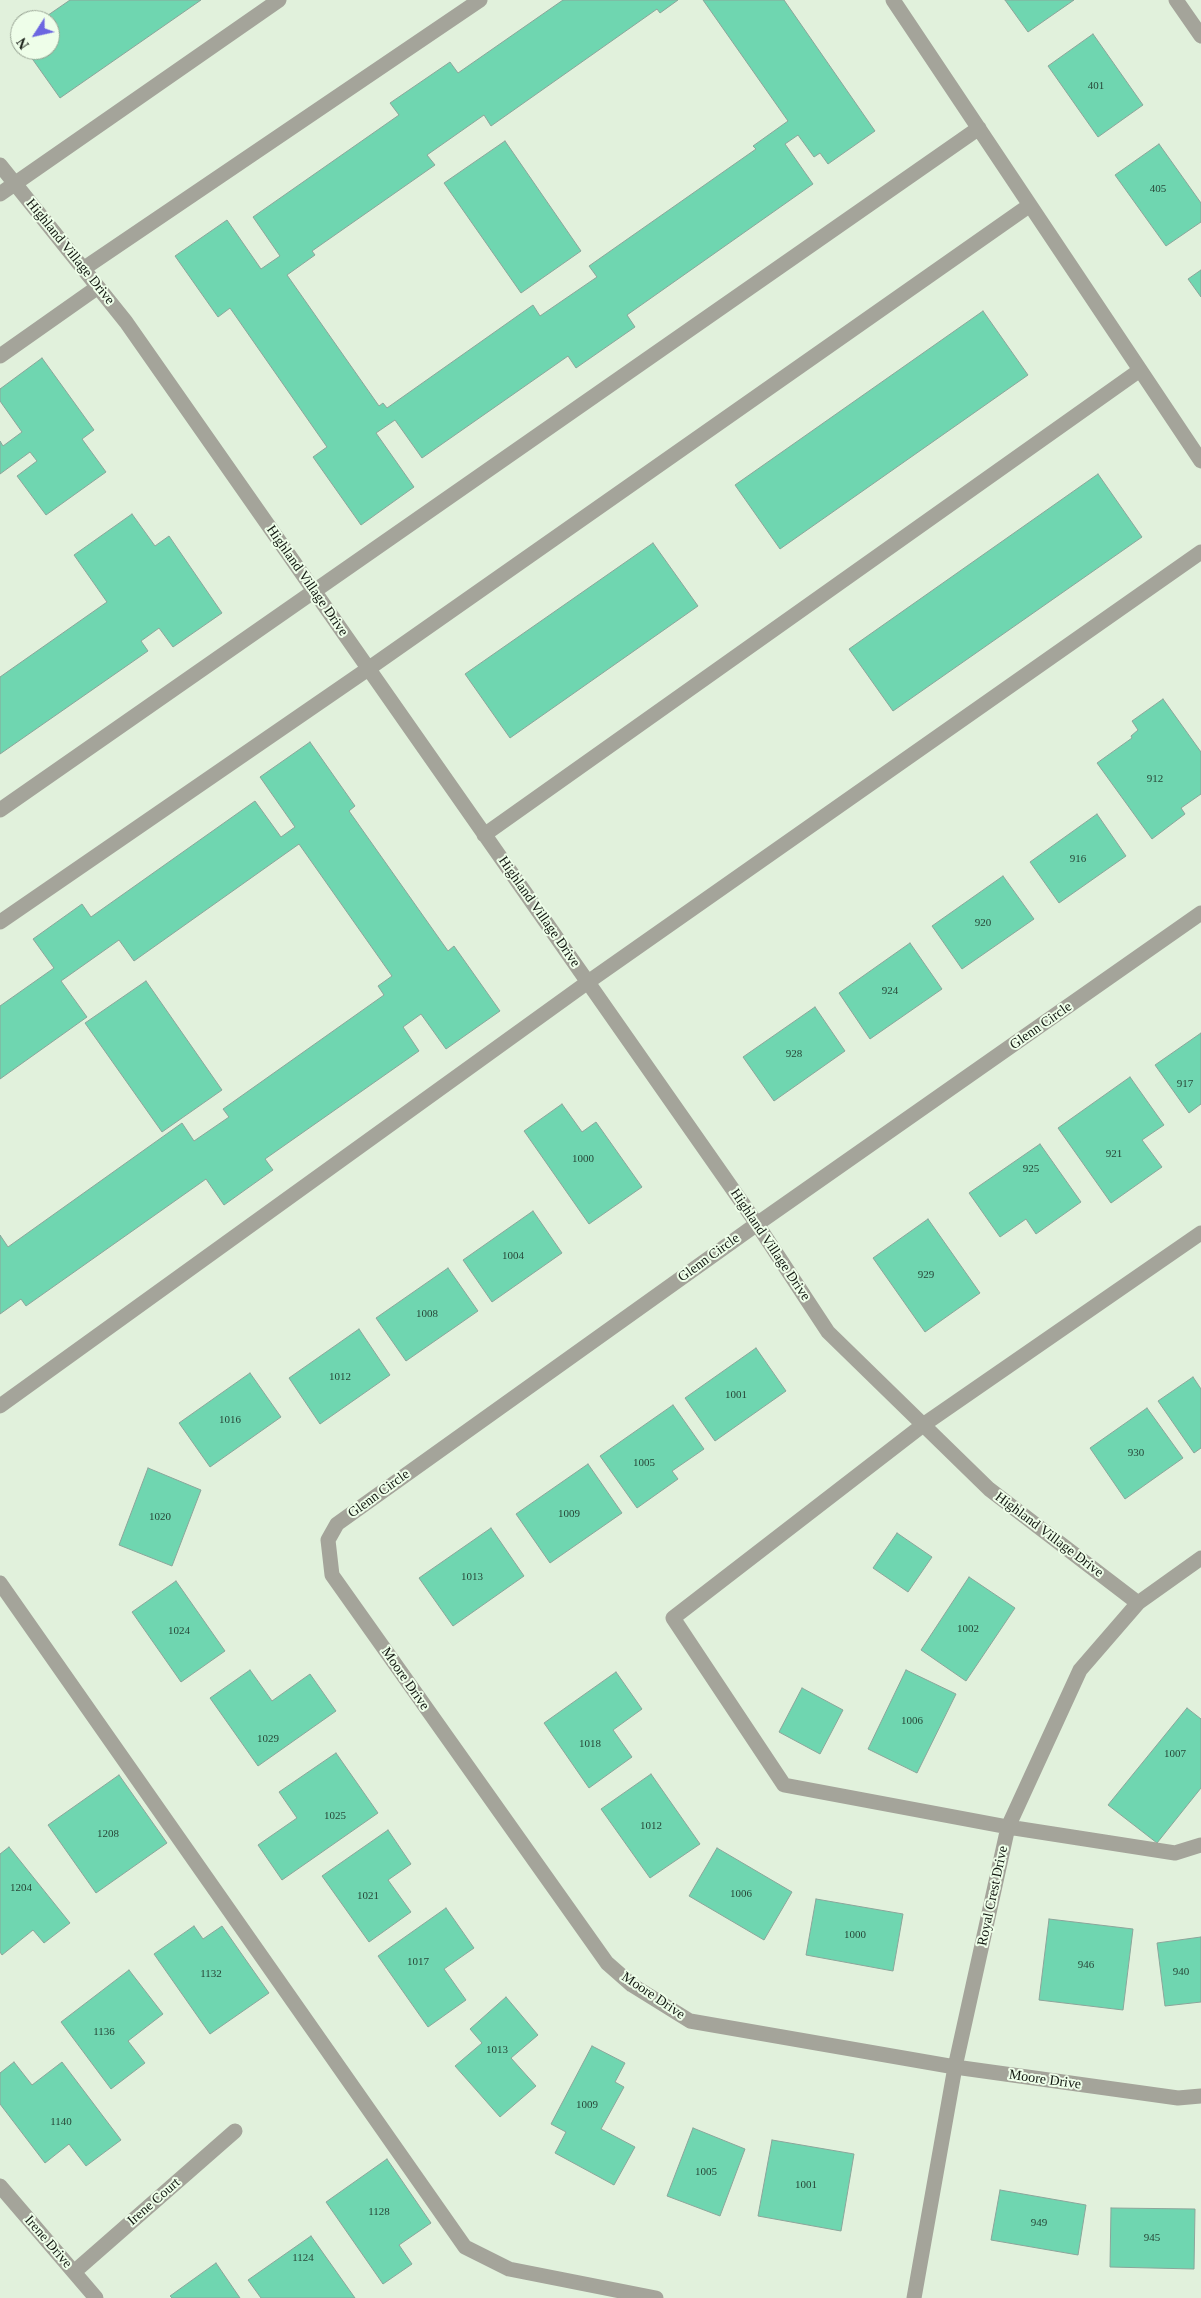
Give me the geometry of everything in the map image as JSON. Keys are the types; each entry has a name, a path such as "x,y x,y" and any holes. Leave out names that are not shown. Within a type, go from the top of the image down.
{"street":[{"path":"0,194 278,0"},
{"path":"83,269 480,0"},
{"path":"893,0 1201,461"},
{"path":"1176,0 1201,36"},
{"path":"0,810 979,128"},
{"name":"Highland Village Drive","path":"0,165 126,322 757,1224 828,1332 989,1489 1138,1603"},
{"path":"0,922 368,669 1030,205"},
{"path":"0,356 98,287"},
{"path":"484,835 1140,370"},
{"path":"0,1406 588,982 1201,552"},
{"name":"Glenn Circle","path":"332,1575 328,1540 337,1524 757,1224 1201,913"},
{"path":"1201,1233 923,1425 673,1618 784,1785 1008,1828 1175,1853 1201,1845"},
{"name":"Royal Crest Drive","path":"914,2298 955,2067 1008,1828 1080,1670 1138,1603 1201,1558"},
{"name":"Moore Drive","path":"332,1575 607,1962 632,1986 690,2021 955,2067 1178,2098 1201,2096"},
{"path":"0,1583 465,2247 509,2269 656,2298"},
{"name":"Irene Court","path":"74,2272 235,2131"},
{"name":"Irene Drive","path":"0,2186 96,2298"}],"building":[{"path":"70,0 201,0 60,98 33,60 60,60 60,10 56,10"},
{"path":"563,0 678,0 660,13 657,9 491,126 484,115 427,155 435,165 312,251 315,255 287,275 379,406 383,403 387,408 533,305 540,316 597,277 589,266 756,149 753,146 788,121 703,0 784,0 875,131 828,164 820,153 814,157 798,135 785,144 813,184 627,315 635,327 576,368 568,356 422,458 395,420 376,433 414,487 361,525 313,457 327,447 230,308 218,317 175,256 227,220 261,269 280,256 253,217 399,115 390,103 450,62 458,73"},
{"path":"1005,0 1074,0 1028,32"},
{"path":"1093,34 1143,105 1098,137 1048,66"},
{"path":"505,141 581,251 521,293 444,183"},
{"path":"1159,144 1201,203 1201,222 1166,246 1115,175"},
{"path":"1201,270 1201,297 1188,279"},
{"path":"983,311 1028,375 780,549 735,485"},
{"path":"42,358 94,430 82,439 106,472 46,515 17,476 37,461 30,452 0,474 0,441 3,446 22,432 0,401 0,389"},
{"path":"1098,474 1142,537 893,711 849,649"},
{"path":"132,514 155,546 169,536 222,613 173,647 159,628 141,641 148,651 0,754 0,677 107,602 74,555"},
{"path":"653,543 698,606 510,738 465,674"},
{"path":"1163,699 1201,752 1201,794 1181,808 1185,814 1152,839 1097,763 1132,738 1131,736 1138,730 1132,721"},
{"path":"310,742 355,806 349,811 448,951 454,946 500,1011 446,1049 421,1014 403,1027 419,1051 265,1159 273,1170 224,1205 206,1179 26,1306 21,1299 0,1314 0,1235 8,1247 182,1123 194,1141 229,1117 223,1109 384,995 378,986 392,976 299,844 134,961 119,940 61,981 87,1017 0,1079 0,1006 54,968 33,939 82,904 91,917 255,801 281,837 295,827 260,777"},
{"path":"1097,814 1126,856 1059,903 1030,862"},
{"path":"1003,876 1034,919 962,969 932,926"},
{"path":"910,943 942,989 870,1039 839,993"},
{"path":"146,981 222,1090 162,1132 85,1023"},
{"path":"815,1007 845,1051 774,1101 743,1057"},
{"path":"1201,1033 1201,1104 1189,1113 1155,1065"},
{"path":"1130,1077 1164,1125 1142,1140 1162,1167 1111,1203 1058,1128"},
{"path":"562,1104 582,1132 596,1122 642,1187 589,1224 524,1131"},
{"path":"1040,1144 1081,1202 1036,1234 1026,1219 1000,1237 969,1193"},
{"path":"533,1211 562,1253 492,1302 463,1260"},
{"path":"928,1219 980,1293 925,1332 873,1258"},
{"path":"448,1268 478,1311 406,1361 376,1318"},
{"path":"359,1329 390,1375 320,1424 289,1378"},
{"path":"756,1348 786,1391 715,1441 685,1398"},
{"path":"250,1373 281,1417 210,1467 179,1423"},
{"path":"1193,1377 1201,1389 1201,1448 1194,1453 1158,1401"},
{"path":"673,1405 704,1449 672,1471 678,1479 637,1508 600,1456"},
{"path":"1147,1408 1183,1458 1125,1499 1090,1448"},
{"path":"588,1464 622,1513 550,1563 516,1514"},
{"path":"148,1468 201,1490 172,1566 119,1545"},
{"path":"491,1528 524,1576 453,1626 419,1578"},
{"path":"897,1533 932,1557 908,1592 873,1568"},
{"path":"969,1577 1015,1608 966,1681 921,1650"},
{"path":"176,1581 225,1651 181,1682 132,1612"},
{"path":"250,1670 272,1701 310,1674 336,1711 258,1766 210,1698"},
{"path":"906,1670 956,1694 917,1773 868,1749"},
{"path":"616,1672 642,1709 613,1730 632,1757 589,1788 544,1723"},
{"path":"802,1688 843,1710 820,1754 779,1732"},
{"path":"1187,1708 1201,1719 1201,1788 1157,1843 1108,1805"},
{"path":"336,1753 378,1813 282,1880 258,1845 297,1818 279,1792"},
{"path":"651,1774 700,1844 650,1878 601,1809"},
{"path":"119,1775 167,1843 96,1893 48,1825"},
{"path":"388,1830 411,1864 388,1880 411,1912 369,1942 322,1876"},
{"path":"9,1847 70,1923 44,1943 33,1930 2,1955 0,1952 0,1854"},
{"path":"717,1848 792,1892 764,1940 689,1896"},
{"path":"816,1899 903,1914 893,1971 806,1955"},
{"path":"446,1908 474,1948 444,1969 466,2000 428,2027 378,1956"},
{"path":"1049,1919 1133,1929 1123,2010 1039,2000"},
{"path":"194,1926 203,1939 222,1926 269,1993 210,2034 154,1954"},
{"path":"1201,1937 1201,2002 1165,2006 1157,1943"},
{"path":"129,1970 163,2014 128,2041 145,2063 111,2089 61,2022"},
{"path":"506,1997 538,2035 511,2058 536,2086 500,2117 455,2066 482,2043 470,2029"},
{"path":"592,2046 625,2063 615,2082 624,2087 601,2129 635,2147 614,2185 555,2153 566,2132 551,2124"},
{"path":"14,2062 32,2085 62,2062 121,2140 86,2166 69,2144 45,2163 0,2104 0,2073"},
{"path":"693,2128 745,2149 720,2216 667,2196"},
{"path":"772,2140 854,2154 841,2231 758,2216"},
{"path":"387,2159 431,2223 399,2245 412,2264 383,2284 326,2202"},
{"path":"1000,2190 1086,2205 1078,2255 991,2240"},
{"path":"1111,2208 1195,2209 1194,2269 1110,2267"},
{"path":"311,2236 355,2298 261,2298 248,2280"},
{"path":"216,2263 240,2298 172,2298 170,2296"}]}
